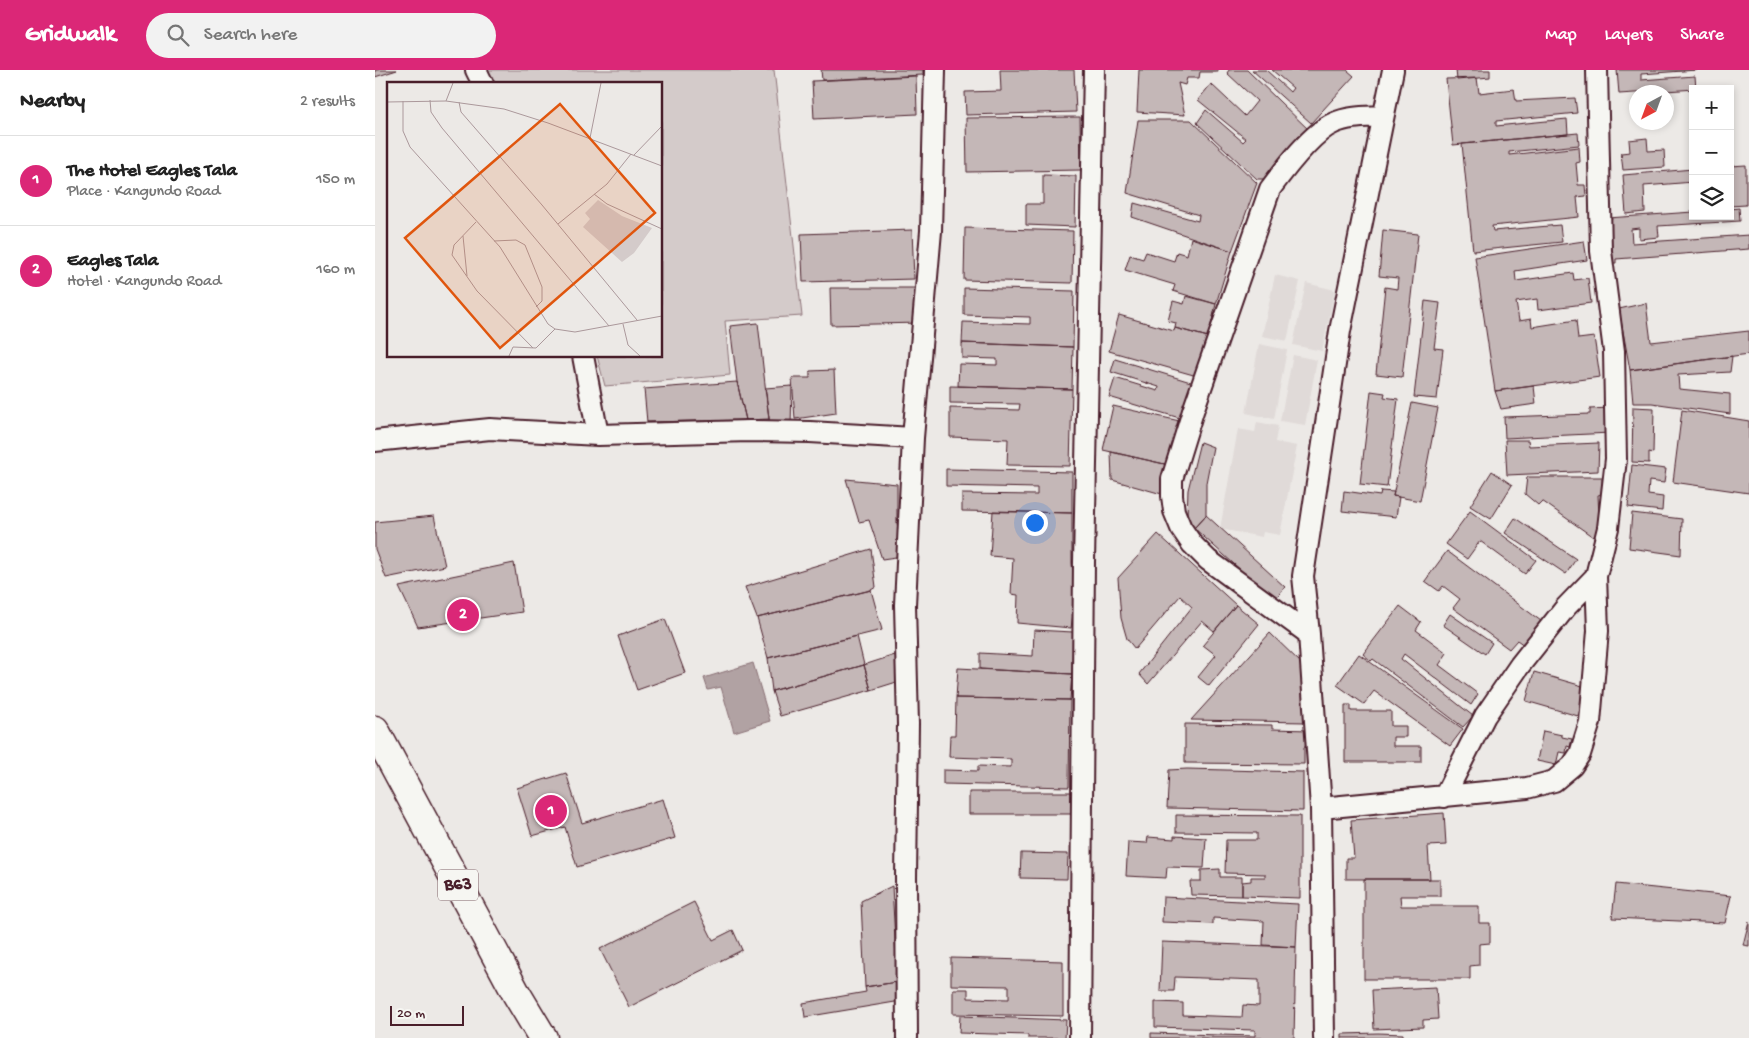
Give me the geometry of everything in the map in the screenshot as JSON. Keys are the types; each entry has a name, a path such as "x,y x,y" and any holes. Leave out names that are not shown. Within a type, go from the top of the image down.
{"highway":[{"name":"B63","path":"375,732 516,993 543,1038"}],"street":[{"path":"476,70 482,82"},
{"path":"907,1038 906,878 908,724 905,605 913,438 931,231 935,70"},
{"path":"1081,1038 1084,552 1094,70"},
{"path":"1324,1038 1321,808 1303,576 1340,331 1393,70"},
{"path":"1321,808 1527,788 1554,782 1572,766 1580,754 1590,722 1598,631 1596,576 1608,528 1616,459 1614,351 1601,251 1597,70"},
{"path":"1309,634 1208,560 1192,544 1181,528 1173,511 1171,496 1172,479 1193,411 1270,190 1290,162 1320,132 1333,123 1350,118 1383,116"},
{"path":"583,358 597,435"},
{"path":"375,441 490,429 597,435 750,431 810,432 913,438"},
{"path":"1444,797 1490,709 1520,664 1566,607 1596,576"}],"shaded area":[{"path":"488,70 774,70 802,316 725,321 730,375 605,386 598,358 663,358 663,82 494,82"},
{"path":"1275,275 1300,281 1287,341 1262,336"},
{"path":"1306,283 1335,290 1322,351 1293,345"},
{"path":"1259,344 1287,350 1274,419 1246,413"},
{"path":"1293,355 1317,360 1305,425 1280,421"},
{"path":"1257,422 1278,426 1275,442 1297,446 1280,535 1263,532 1262,537 1220,529 1238,429 1255,432"},
{"path":"753,663 770,721 734,732 721,687 708,690 704,678"}],"building":[{"path":"375,70 397,70 375,77"},
{"path":"821,70 923,70 923,75 822,80"},
{"path":"1000,70 1074,70 1076,112 966,115 965,92 1001,91"},
{"path":"1139,70 1218,70 1218,72 1200,72 1199,78 1187,78 1185,85 1178,83 1185,115 1137,112"},
{"path":"1229,70 1247,70 1311,132 1269,179 1257,179 1197,123 1206,110 1243,142 1246,139 1198,100 1211,84 1245,116 1257,101 1227,73"},
{"path":"1252,70 1266,70 1290,92 1293,88 1272,70 1347,70 1354,76 1311,123"},
{"path":"1456,70 1490,70 1490,77 1457,80"},
{"path":"1617,70 1697,70 1641,74 1641,80 1695,76 1696,85 1689,85 1689,89 1674,90 1674,85 1629,85 1629,93 1619,94"},
{"path":"916,76 917,114 814,119 812,81"},
{"path":"1477,78 1479,93 1514,89 1516,101 1575,98 1577,113 1496,121 1496,126 1567,119 1568,134 1453,145 1446,79"},
{"path":"1080,117 1081,170 967,172 966,118"},
{"path":"1138,120 1191,120 1257,183 1232,251 1132,217 1134,203 1198,221 1199,215 1127,193"},
{"path":"1578,133 1579,145 1509,152 1509,155 1579,147 1580,162 1576,163 1578,185 1585,185 1586,196 1577,197 1579,217 1492,226 1493,231 1560,225 1562,242 1473,251 1462,144"},
{"path":"1647,138 1648,151 1664,150 1665,167 1623,170 1621,153 1630,152 1629,140"},
{"path":"1746,165 1746,205 1734,206 1734,166"},
{"path":"1689,169 1689,182 1644,186 1645,212 1626,214 1623,175"},
{"path":"1043,175 1076,176 1075,227 1026,225 1026,204 1043,204"},
{"path":"1739,208 1740,221 1658,226 1659,237 1639,239 1639,228 1631,229 1632,243 1749,235 1749,249 1616,259 1616,263 1611,263 1608,218 1689,212 1689,220 1734,220 1734,209"},
{"path":"965,228 1073,231 1072,283 964,280"},
{"path":"912,230 914,279 803,282 801,234"},
{"path":"1383,230 1418,234 1402,377 1376,374 1385,287 1397,289 1398,278 1379,276"},
{"path":"1191,238 1232,251 1216,304 1173,291 1175,285 1125,270 1130,255 1143,259 1146,252 1174,261 1177,252 1187,255"},
{"path":"1584,241 1587,260 1515,271 1516,281 1573,273 1574,280 1588,278 1591,303 1538,310 1537,299 1516,302 1519,321 1531,319 1532,327 1576,320 1578,339 1594,337 1600,377 1495,391 1475,257"},
{"path":"830,288 923,288 920,323 831,325"},
{"path":"964,288 1074,291 1073,347 962,343 963,322 1030,324 1030,317 964,315"},
{"path":"1186,296 1216,304 1208,337 1175,328 1176,323 1168,321 1173,301 1184,304"},
{"path":"1425,301 1440,303 1434,348 1443,349 1437,399 1414,397"},
{"path":"1646,303 1651,342 1749,331 1749,354 1630,370 1619,309"},
{"path":"1119,315 1174,331 1175,328 1208,337 1197,376 1109,351"},
{"path":"758,323 769,419 746,420 737,382 730,326"},
{"path":"962,343 1073,347 1072,389 958,386 959,364 997,365 997,359 962,358"},
{"path":"1732,356 1730,372 1678,375 1679,389 1730,394 1730,414 1652,403 1633,403 1630,370"},
{"path":"1115,359 1194,383 1183,419 1109,397 1115,378 1158,391 1159,387 1111,372"},
{"path":"834,370 836,413 795,419 792,378 810,378 810,371"},
{"path":"737,382 746,420 647,422 644,389"},
{"path":"792,386 791,425 770,425 765,388"},
{"path":"950,386 1072,389 1070,466 1007,465 1008,439 950,437 950,408 1019,410 1020,404 950,403"},
{"path":"1534,386 1536,404 1501,409 1495,391"},
{"path":"1371,391 1385,393 1384,397 1398,399 1387,487 1360,484"},
{"path":"1412,403 1438,408 1420,501 1393,496"},
{"path":"1113,406 1184,422 1169,465 1103,450"},
{"path":"1633,407 1654,408 1653,453 1649,452 1649,463 1632,462"},
{"path":"1610,408 1611,433 1505,438 1504,417 1590,414 1590,409"},
{"path":"1682,410 1749,421 1749,493 1673,482"},
{"path":"1505,440 1528,440 1529,446 1599,443 1598,471 1507,475"},
{"path":"1200,442 1213,447 1206,483 1206,515 1194,528 1187,515 1188,490"},
{"path":"1111,452 1169,465 1162,494 1112,480"},
{"path":"1632,465 1666,469 1664,483 1649,481 1648,495 1663,497 1662,511 1628,507"},
{"path":"946,469 1072,472 1072,513 962,511 962,494 1037,495 1037,488 946,486"},
{"path":"1492,471 1512,485 1491,519 1470,506"},
{"path":"1527,477 1602,477 1603,494 1598,495 1599,518 1596,539 1542,501 1538,505 1525,494"},
{"path":"846,479 897,484 897,523 903,556 882,559 869,520 859,522"},
{"path":"1344,491 1380,496 1381,491 1394,492 1393,496 1399,497 1396,517 1342,511"},
{"path":"993,511 1072,513 1072,563 1075,598 1071,628 1017,623 1018,595 1011,594 1013,558 990,556"},
{"path":"1470,511 1536,560 1525,574 1480,541 1467,559 1446,544"},
{"path":"1632,513 1682,519 1681,555 1629,548"},
{"path":"1206,515 1285,587 1274,600 1194,528"},
{"path":"434,516 445,566 386,578 375,549 375,522"},
{"path":"1515,518 1576,559 1566,574 1505,533"},
{"path":"1158,534 1236,605 1214,631 1202,621 1148,684 1139,674 1192,607 1180,596 1135,649 1127,639 1121,618 1118,578"},
{"path":"871,549 876,587 871,590 757,618 745,587"},
{"path":"1447,551 1545,624 1528,648 1517,640 1509,649 1453,608 1460,599 1443,586 1439,591 1425,581"},
{"path":"514,563 522,612 418,627 399,587"},
{"path":"871,590 882,630 768,658 757,618"},
{"path":"1236,605 1259,624 1209,686 1198,677 1216,655 1203,645"},
{"path":"1400,606 1421,622 1416,630 1447,653 1439,665 1478,694 1471,705 1404,654 1401,659 1473,716 1463,727 1373,659 1371,661 1363,654"},
{"path":"1450,614 1492,643 1485,654 1443,625"},
{"path":"665,619 685,673 637,690 618,636"},
{"path":"1034,630 1073,632 1072,674 980,669 980,653 1033,656"},
{"path":"1270,633 1302,664 1306,722 1191,720"},
{"path":"857,636 864,665 772,691 768,658"},
{"path":"1359,654 1463,729 1450,746 1374,691 1364,704 1337,685"},
{"path":"895,655 903,680 871,690 864,665"},
{"path":"864,665 871,690 780,716 772,691"},
{"path":"958,668 1072,674 1070,700 956,698"},
{"path":"1534,672 1586,687 1578,716 1526,701"},
{"path":"956,698 1070,700 1069,787 943,784 943,770 978,771 978,766 1011,767 1011,759 949,757 950,735 955,735"},
{"path":"1345,705 1351,705 1351,711 1391,711 1391,726 1406,726 1406,737 1393,737 1393,746 1421,746 1421,762 1345,762"},
{"path":"1185,724 1272,725 1272,729 1309,730 1309,747 1304,747 1304,764 1185,763"},
{"path":"1543,731 1572,739 1570,747 1567,746 1566,753 1559,752 1556,765 1537,761"},
{"path":"1169,770 1303,772 1303,811 1167,808"},
{"path":"566,773 582,823 663,799 675,838 577,867 565,827 532,836 517,788"},
{"path":"969,792 1075,792 1075,814 969,814"},
{"path":"1444,813 1446,845 1428,846 1430,879 1346,879 1346,858 1354,858 1351,820"},
{"path":"1176,815 1300,816 1300,898 1242,896 1242,882 1251,881 1251,877 1265,877 1265,874 1225,873 1226,840 1257,840 1257,833 1176,832"},
{"path":"1174,836 1206,838 1204,868 1167,867 1166,878 1126,876 1128,842 1147,843 1148,837 1174,839"},
{"path":"1021,853 1068,854 1067,879 1020,878"},
{"path":"1220,869 1220,877 1242,877 1242,896 1191,895 1190,881 1201,881 1201,870"},
{"path":"1364,879 1440,879 1440,896 1400,896 1401,906 1479,906 1479,923 1490,923 1490,943 1479,944 1479,965 1470,966 1470,979 1364,979"},
{"path":"1616,884 1731,896 1725,923 1612,918"},
{"path":"892,886 896,959 904,958 897,982 865,987 861,901"},
{"path":"1163,897 1298,904 1296,947 1263,945 1264,921 1213,918 1213,924 1162,922"},
{"path":"694,902 713,940 733,930 742,950 629,1007 600,949"},
{"path":"1749,921 1749,946 1743,945"},
{"path":"1162,942 1296,947 1294,1038 1151,1038 1151,1033 1255,1036 1255,1030 1155,1027 1155,1002 1183,1003 1183,1015 1242,1017 1243,1005 1259,1006 1259,980 1175,977 1174,991 1160,991"},
{"path":"951,958 1063,961 1063,1016 953,1014 953,989 968,989 968,998 1009,999 1009,986 951,985"},
{"path":"897,982 901,1001 805,1017 803,1003 866,992 865,987"},
{"path":"1436,987 1438,1019 1423,1020 1423,1027 1374,1029 1372,990"},
{"path":"960,1016 1066,1020 1065,1038 1028,1038 1028,1035 959,1033"},
{"path":"1342,1034 1403,1034 1403,1038 1342,1038"}],"place":[{"name":"Eagles Tala","path":"463,615"},
{"name":"The Hotel Eagles Tala","path":"551,811"}]}
